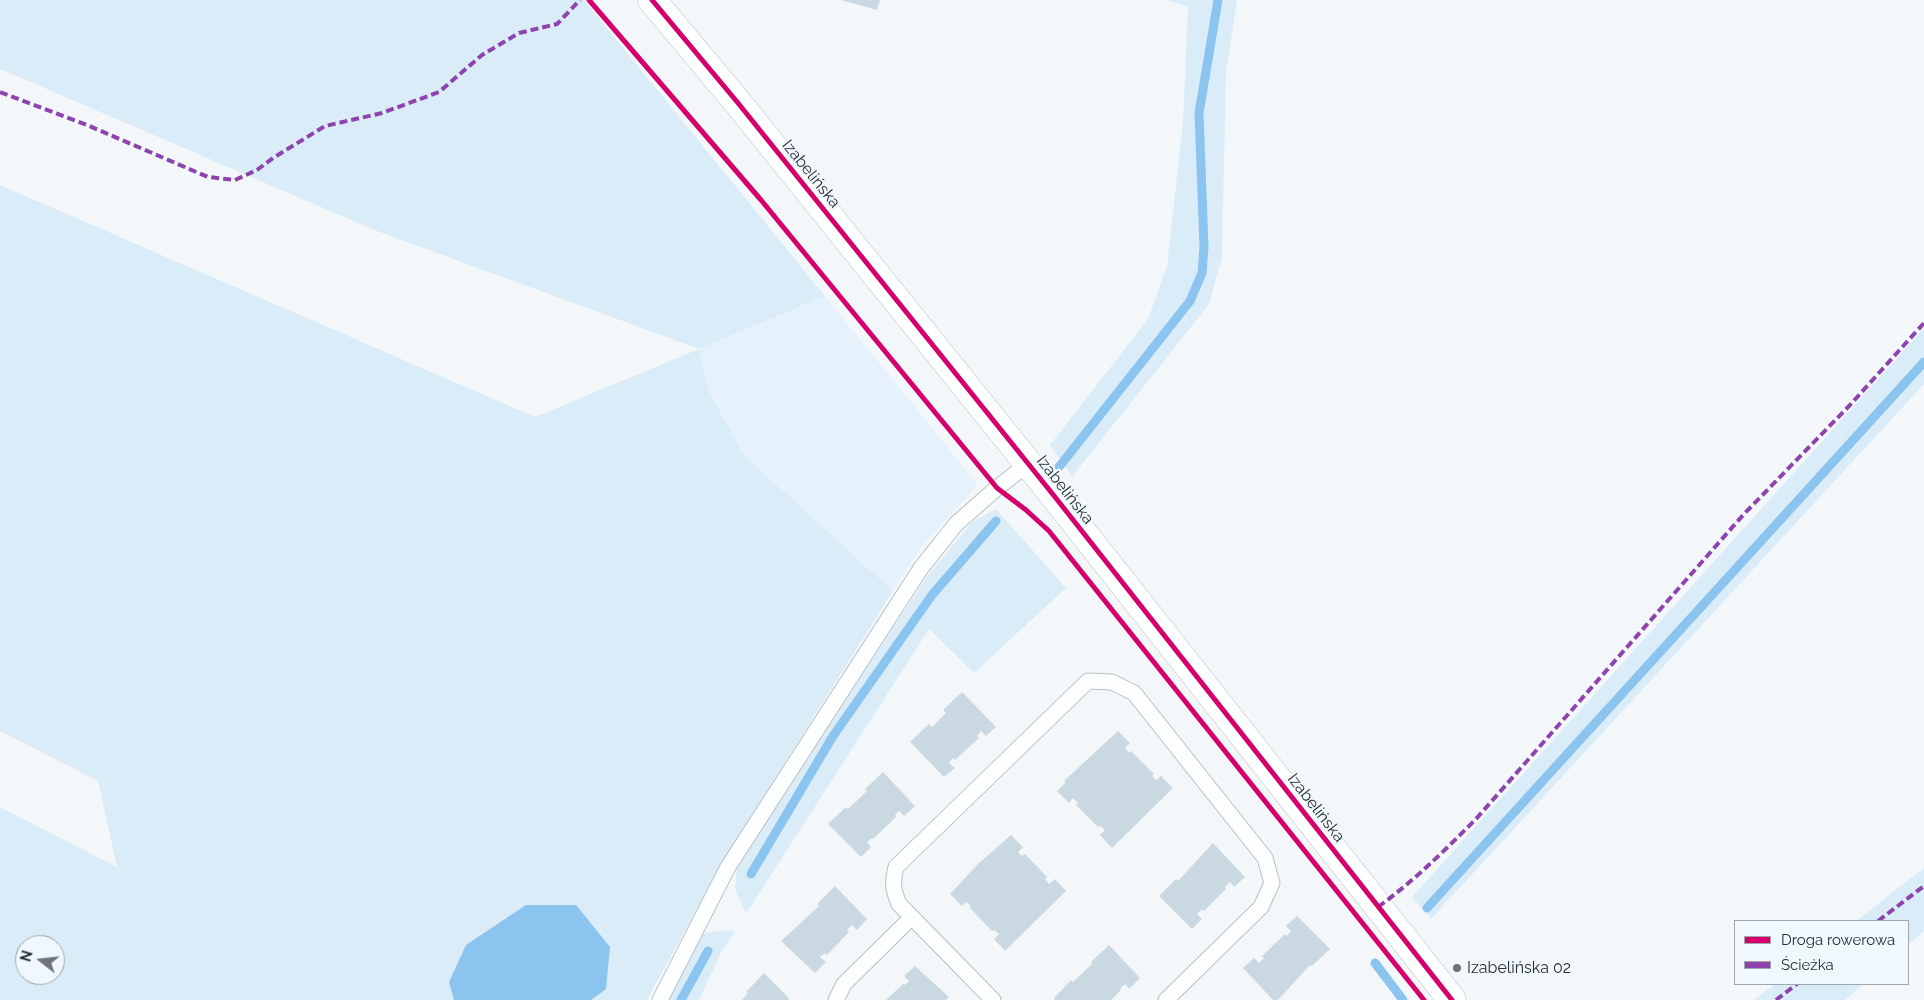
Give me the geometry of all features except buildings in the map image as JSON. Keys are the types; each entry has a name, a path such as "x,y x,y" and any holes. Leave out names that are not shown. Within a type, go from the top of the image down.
{"street":[{"name":"Izabelińska","path":"652,0 733,96 1029,464 1452,1000"}],"lane":[{"path":"660,1000 728,867 921,568 956,524 997,488 1029,464"},
{"path":"993,1000 899,904 893,891 892,882 896,867 1088,681 1112,682 1134,693 1265,858 1272,883 1261,907 1166,1000"},
{"path":"836,1000 844,984 912,917"}],"shaded area":[{"path":"0,0 584,0 825,296 699,349 377,231 0,69"},
{"path":"1167,0 1237,0 1226,72 1222,257 1209,304 1072,477 1050,445 1148,319 1167,266 1183,122 1188,7"},
{"path":"0,185 535,417 699,349 709,392 745,456 893,591 724,859 647,1000 0,1000 0,807 117,867 98,781 0,731"},
{"path":"825,296 978,485 920,548 893,591 745,456 709,393 699,349"},
{"path":"1924,328 1924,384 1431,919 1412,897"},
{"path":"996,509 1066,588 974,673 929,629 746,914 735,890 737,865 926,578 972,522"},
{"path":"1924,868 1924,931 1909,944 1909,920 1857,920"},
{"path":"725,930 735,931 722,951 699,1000 666,1000 704,933"},
{"path":"1774,985 1862,985 1845,1000 1754,1000"}],"water":[{"path":"526,905 576,905 610,947 606,989 591,1000 454,1000 449,982 466,945"}],"waterway":[{"path":"1059,467 1190,301 1202,273 1204,247 1199,113 1218,0"},
{"path":"1427,908 1924,362"},
{"path":"751,874 833,736 932,595 996,521"},
{"path":"681,1000 708,951"},
{"path":"1375,963 1403,1000"}],"marked path":[{"path":"0,92 87,125 208,177 235,180 257,170 325,126 382,113 439,92 482,55 519,33 557,24 580,0"},
{"path":"1378,907 1417,876 1476,819 1744,514 1850,405 1924,323"},
{"path":"1879,920 1924,886"},
{"path":"1776,1000 1796,985"}],"cycle path":[{"path":"589,0 761,200 997,488 1026,510 1049,531 1424,1000"},
{"path":"652,0 738,103 1055,497 1452,1000"}],"place":[{"name":"Izabelińska 02","path":"1457,968"}]}
